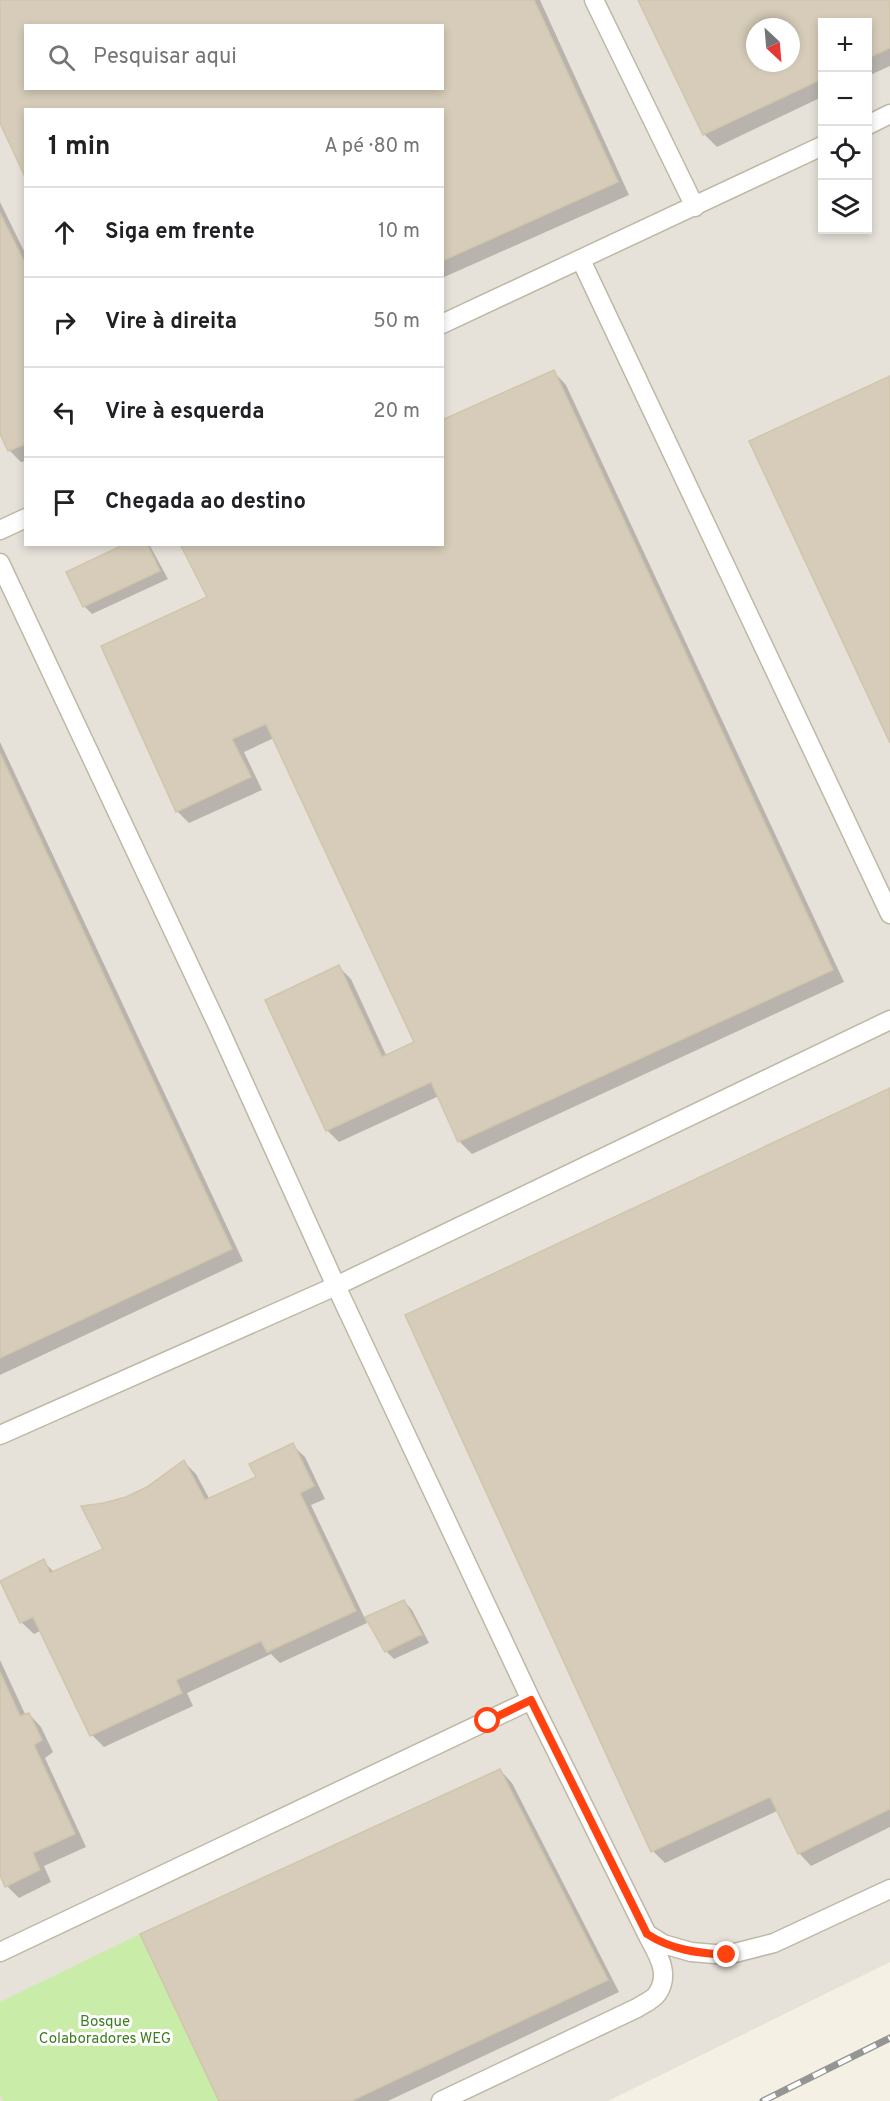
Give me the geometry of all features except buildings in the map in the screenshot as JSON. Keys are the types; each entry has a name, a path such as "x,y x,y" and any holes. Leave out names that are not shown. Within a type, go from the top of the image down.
{"lane":[{"path":"594,0 695,207"},
{"path":"872,123 890,114"},
{"path":"444,323 818,148"},
{"path":"581,260 890,914"},
{"path":"0,530 24,519"},
{"path":"0,563 218,1026 336,1286 531,1700 660,1959 665,1975 656,1995 637,2008 441,2101"},
{"path":"0,1435 336,1286 890,1020"},
{"path":"0,1952 531,1700"},
{"path":"647,1934 663,1944 691,1952 727,1955 774,1943 890,1889"}],"shaded area":[{"path":"0,0 890,0 890,1962 608,2101 0,2101"}],"green space":[{"name":"Bosque Colaboradores WEG","path":"140,1934 219,2101 3,2101 0,2095 0,2002"}],"railway":[{"path":"763,2101 890,2038"}],"route":[{"path":"488,1721 531,1700 647,1934 663,1944 691,1952 727,1955"}]}
